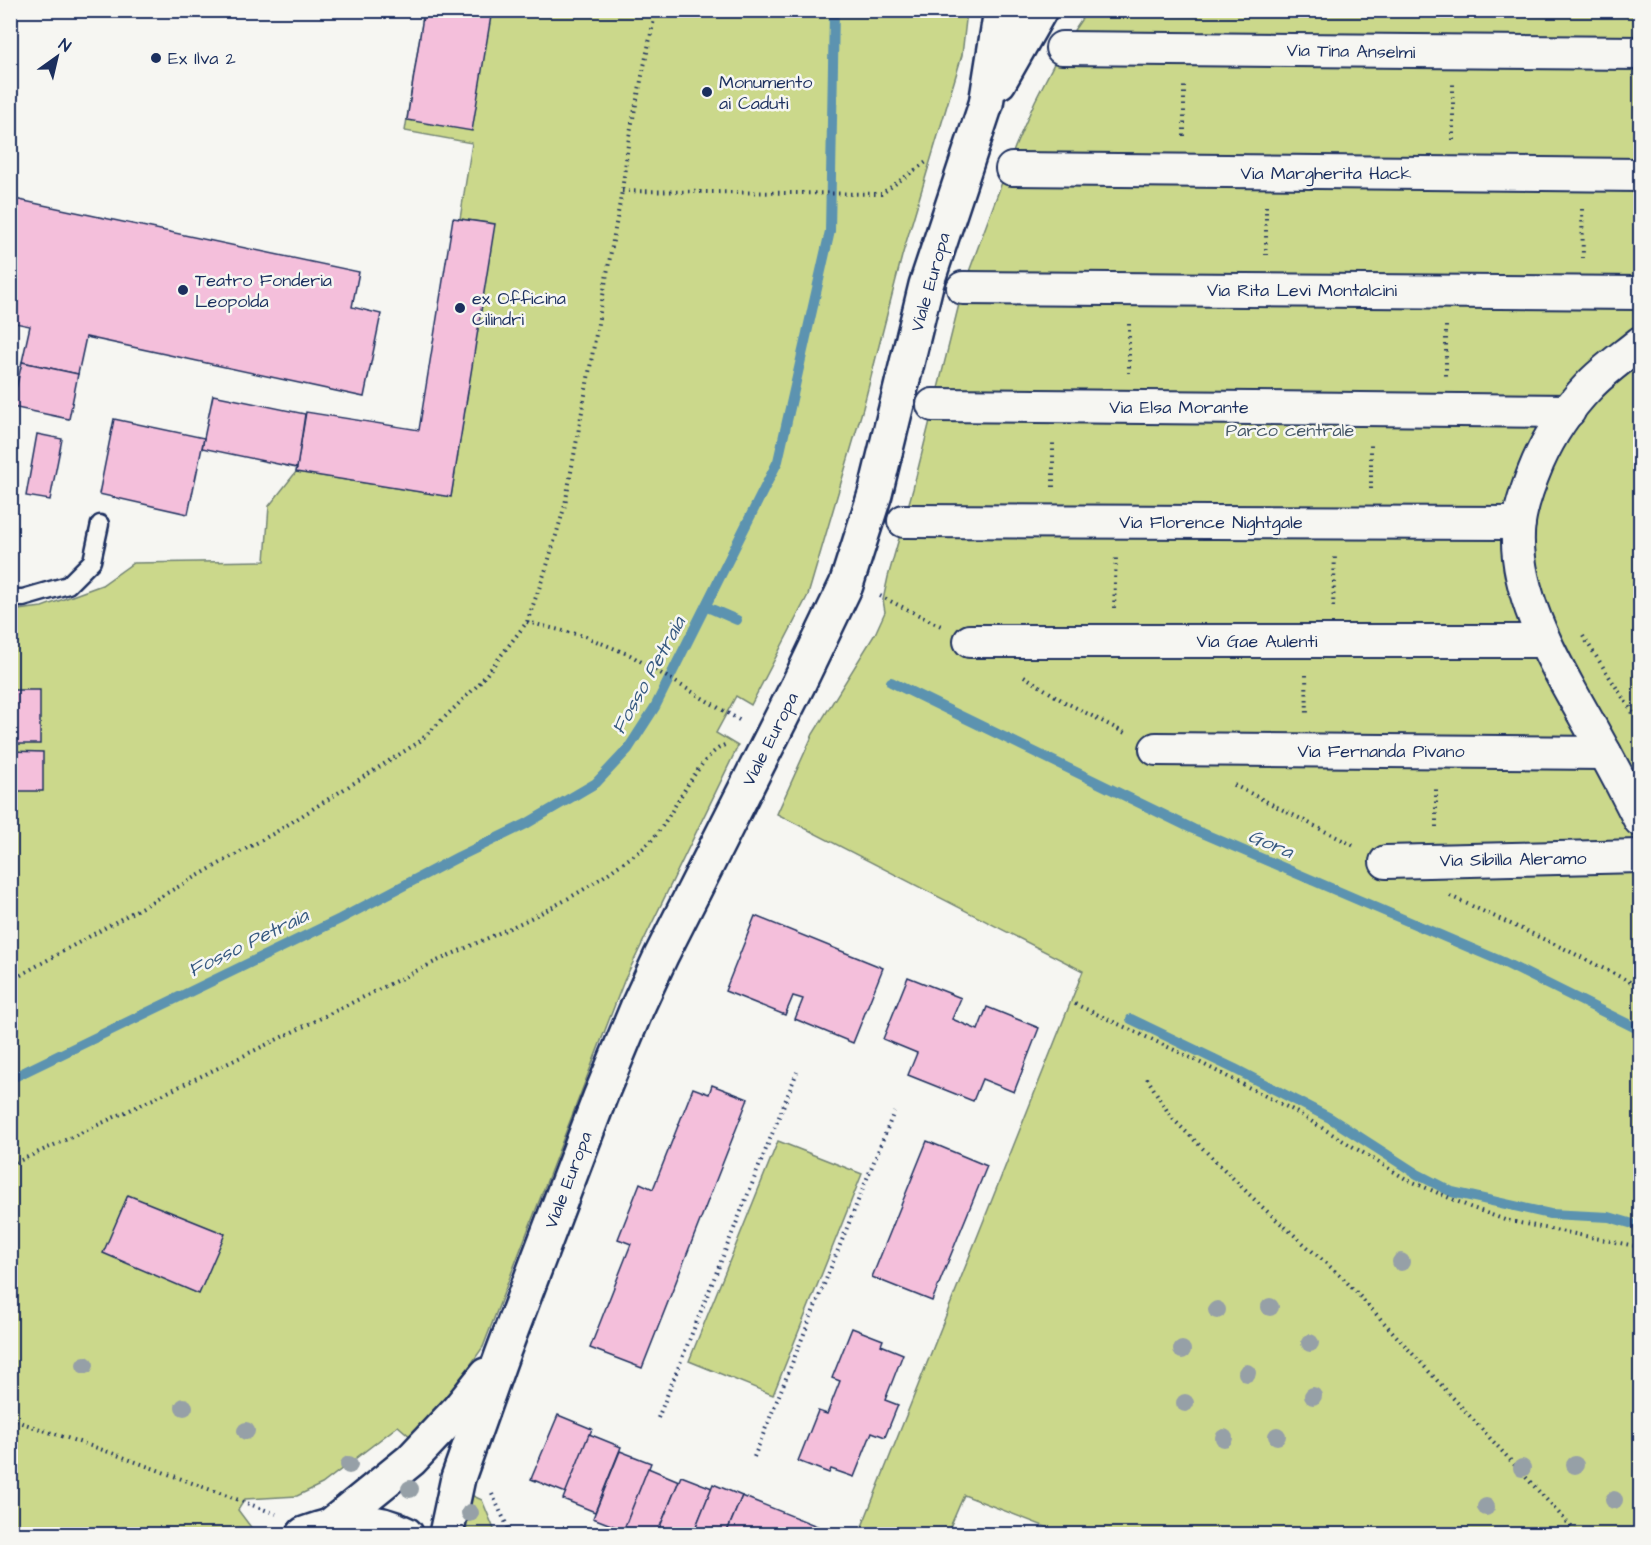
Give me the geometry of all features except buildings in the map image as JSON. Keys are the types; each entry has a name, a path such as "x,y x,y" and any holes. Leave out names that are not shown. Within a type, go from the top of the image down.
{"main road":[{"name":"Viale Europa","path":"446,1534 458,1478 502,1355 600,1097 637,1008 676,924 799,683 846,585 873,502 926,285 986,104 1001,10"},
{"name":"Viale Europa","path":"986,104 1040,10"},
{"name":"Viale Europa","path":"306,1525 411,1460 458,1410 502,1355"},
{"path":"306,1525 362,1521 392,1527 406,1534"}],"street":[{"name":"Via Tina Anselmi","path":"1062,48 1641,53"},
{"name":"Via Margherita Hack","path":"1012,170 1641,175"},
{"name":"Via Rita Levi Montalcini","path":"963,288 1641,292"},
{"path":"1641,343 1589,386 1569,411 1545,447 1536,466 1524,497 1519,523 1519,556 1526,591 1544,642 1641,820"},
{"name":"Via Elsa Morante","path":"933,405 1569,411"},
{"name":"Via Florence Nightgale","path":"904,521 1519,523"},
{"name":"Via Gae Aulenti","path":"970,640 1544,642"},
{"name":"Via Fernanda Pivano","path":"1156,750 1605,753"},
{"name":"Via Sibilla Aleramo","path":"1386,862 1641,856"}],"lane":[{"path":"10,598 23,598 68,585 92,561 100,524"}],"path":[{"path":"10,981 276,832 420,742 479,684 527,622 565,505 622,191 629,137 656,10"},
{"path":"1184,171 1185,49"},
{"path":"1453,174 1454,52"},
{"path":"622,191 881,194 938,153"},
{"path":"1265,172 1267,290"},
{"path":"1582,175 1583,292"},
{"path":"1129,289 1129,407"},
{"path":"1446,291 1446,409"},
{"path":"1053,407 1053,522"},
{"path":"1371,409 1371,523"},
{"path":"1641,509 1637,535 1641,557"},
{"path":"1113,641 1117,522"},
{"path":"1306,751 1319,641 1337,523"},
{"path":"871,592 970,640"},
{"path":"527,622 584,636 630,655 728,714"},
{"path":"1579,630 1641,724"},
{"path":"1018,672 1038,687 1156,750"},
{"path":"10,1165 139,1107 560,904 650,842 672,812 698,769 717,747 736,742"},
{"path":"1435,861 1436,751"},
{"path":"1224,781 1386,862"},
{"path":"1444,892 1641,987"},
{"path":"1075,1004 1183,1054 1282,1104 1406,1179 1470,1208 1505,1220 1641,1247"},
{"path":"658,1418 797,1072"},
{"path":"1147,1078 1171,1117 1261,1206 1344,1279 1578,1534"},
{"path":"754,1457 894,1112"},
{"path":"10,1419 109,1452 306,1525"}],"green space":[{"path":"424,11 967,11 962,55 902,256 863,408 808,595 751,705 736,696 716,733 738,746 624,981 483,1347 437,1413 412,1438 398,1426 322,1484 297,1496 245,1499 238,1510 256,1534 11,1534 10,611 42,607 102,585 133,563 265,561 269,506 296,472 451,497 494,224 460,219 472,143 405,131"},
{"name":"Parco centrale","path":"1087,11 1640,11 1640,1534 1064,1534 964,1495 947,1534 859,1534 1083,971 777,814 813,734 875,634 885,612 883,600 888,577 913,489 963,288 1015,147 1035,101 1062,48"},
{"path":"778,1141 862,1174 773,1395 689,1361"},
{"path":"471,1495 482,1500 496,1534 467,1534 466,1519"}],"waterway":[{"name":"Fosso Petraia","path":"10,1079 340,919 526,824 596,783 628,749 655,707 778,461 830,231 834,10"},
{"path":"707,607 737,620"},
{"name":"Gora","path":"891,682 1193,829 1503,962 1640,1030"},
{"path":"1131,1019 1330,1118 1417,1174 1452,1192 1550,1214 1609,1217 1640,1226"}],"place":[{"name":"Ex Ilva 2","path":"156,58"},
{"name":"Monumento ai Caduti","path":"707,92"},
{"name":"Teatro Fonderia Leopolda","path":"183,290"},
{"name":"ex Officina Cilindri","path":"460,308"}]}
